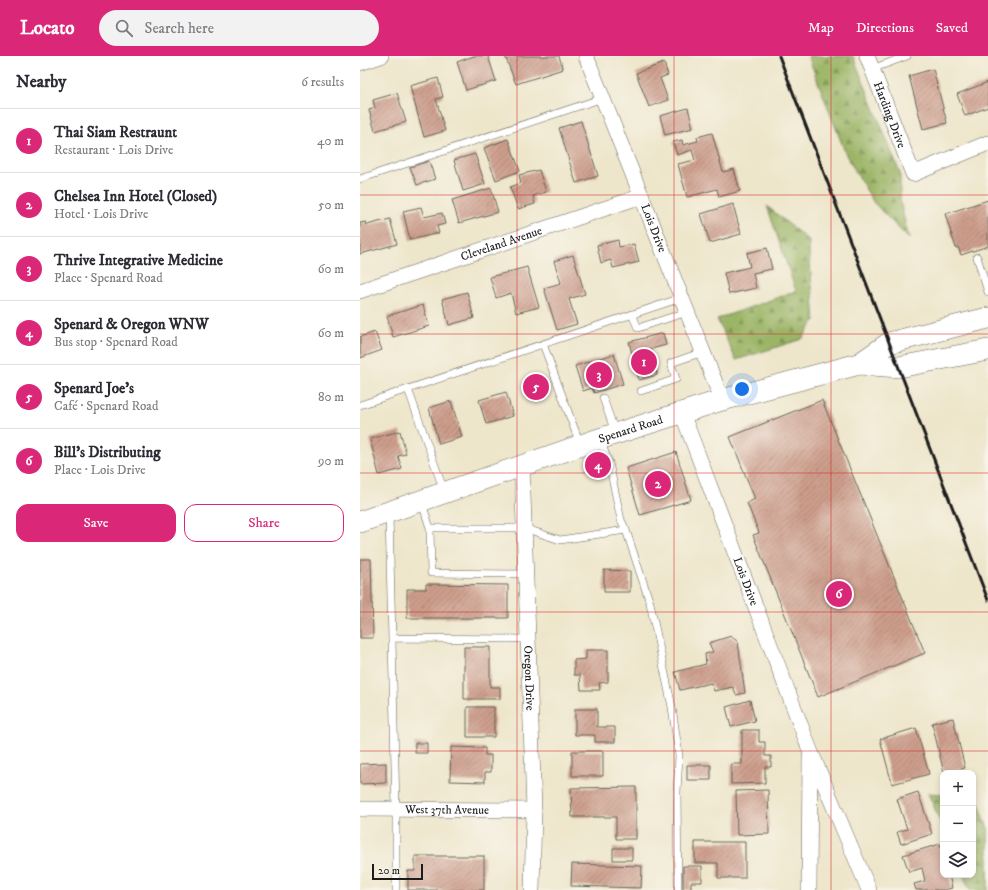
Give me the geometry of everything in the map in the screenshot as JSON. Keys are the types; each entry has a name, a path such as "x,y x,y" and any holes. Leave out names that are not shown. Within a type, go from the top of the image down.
{"main road":[{"name":"Spenard Road","path":"859,364 889,343 988,318"},
{"name":"Spenard Road","path":"360,522 599,439 722,400 859,364 899,367 988,350"}],"street":[{"path":"360,63 381,56"},
{"name":"Lois Drive","path":"586,56 722,400"},
{"name":"Harding Drive","path":"869,63 913,174 988,143"},
{"name":"Cleveland Avenue","path":"360,291 642,196"},
{"name":"Lois Drive","path":"682,413 810,750 870,890"},
{"name":"Oregon Drive","path":"522,466 534,810 532,890"},
{"name":"Lois Drive","path":"809,890 810,750"},
{"name":"West 37th Avenue","path":"360,809 534,810"}],"lane":[{"path":"869,63 907,56"},
{"path":"360,179 603,98"},
{"path":"977,257 988,292"},
{"path":"360,405 681,298"},
{"path":"632,314 638,328 687,312"},
{"path":"543,344 599,439 609,463 621,520 626,530 650,603 672,707 679,756 677,792 678,890"},
{"path":"641,391 676,379 671,363 703,352"},
{"path":"408,389 444,493"},
{"path":"599,439 603,398"},
{"path":"422,501 430,528 431,573 526,574"},
{"path":"389,512 396,809 396,890"},
{"path":"430,528 524,528 560,540 626,530"},
{"path":"392,638 528,639"}],"green space":[{"path":"808,56 853,56 900,173 900,201 909,239 874,203 847,157"},
{"path":"767,206 809,241 815,320 802,339 736,360 717,319 796,291"},
{"path":"928,793 940,794 940,821"},
{"path":"977,798 988,829 988,890 970,890 964,878 976,878"}],"building":[{"path":"474,56 488,56 496,81 466,90 457,62"},
{"path":"505,56 559,56 563,69 516,84"},
{"path":"664,63 668,75 660,78 668,100 649,107 636,73"},
{"path":"933,69 947,123 923,129 909,76"},
{"path":"438,78 443,97 436,99 445,131 424,137 410,86"},
{"path":"988,82 988,107 965,116 957,94"},
{"path":"397,93 406,122 375,131 369,110 375,108 373,100"},
{"path":"688,108 693,128 665,135 660,116"},
{"path":"581,121 598,176 576,183 559,128"},
{"path":"712,133 723,172 734,169 740,191 719,197 717,189 687,197 678,164 695,160 692,150 677,155 673,142 682,140 683,145 698,141 697,137"},
{"path":"508,139 520,171 496,180 484,148"},
{"path":"475,154 485,184 463,191 454,160"},
{"path":"429,161 435,179 417,185 410,167"},
{"path":"539,170 546,192 533,196 535,204 518,209 510,187 521,183 519,175"},
{"path":"491,188 498,212 459,223 452,200"},
{"path":"988,200 988,246 961,255 958,247 956,248 945,214"},
{"path":"733,204 741,234 710,243 701,214"},
{"path":"421,207 424,217 442,213 445,224 437,226 439,233 410,240 403,211"},
{"path":"390,219 397,244 360,254 360,223 366,222 367,225"},
{"path":"618,240 619,247 634,244 639,262 613,268 611,260 601,263 597,245"},
{"path":"767,248 772,269 753,273 756,288 729,294 724,273 750,267 747,253"},
{"path":"573,255 585,294 569,299 577,324 557,330 544,288 561,283 554,261"},
{"path":"527,267 539,307 516,313 511,293 496,298 490,277"},
{"path":"467,292 474,318 449,325 442,299"},
{"path":"423,305 429,326 393,337 387,316"},
{"path":"375,332 382,350 360,358 360,337"},
{"path":"663,333 666,345 651,349 657,375 639,380 629,342"},
{"path":"614,354 623,384 594,393 592,388 583,391 575,366"},
{"path":"536,379 541,393 536,395 531,381"},
{"path":"506,392 513,416 486,424 479,400"},
{"path":"822,400 925,653 818,697 753,535 759,533 747,503 755,499 730,437"},
{"path":"451,401 462,437 439,444 429,408"},
{"path":"400,431 406,454 398,456 402,469 379,475 370,439"},
{"path":"676,452 691,500 640,515 626,468"},
{"path":"360,559 371,559 373,638 360,638"},
{"path":"604,570 630,571 630,592 604,592"},
{"path":"426,584 508,585 508,618 407,618 407,589 426,589"},
{"path":"731,636 738,642 745,693 736,695 733,687 714,691 711,683 680,690 675,672 706,664 705,654 713,652 709,643"},
{"path":"464,647 490,647 490,687 500,687 500,699 464,699"},
{"path":"586,650 608,650 608,682 599,683 600,690 581,690 580,675 574,675 574,660 586,659"},
{"path":"750,700 755,721 731,727 726,707"},
{"path":"467,707 494,707 494,737 467,737"},
{"path":"575,709 597,709 597,727 615,727 615,742 595,742 595,735 575,735"},
{"path":"953,718 965,768 957,770 943,770 932,723"},
{"path":"916,728 929,774 892,784 880,739"},
{"path":"742,730 759,730 759,742 765,742 765,756 771,756 771,767 765,767 765,783 731,784 731,764 742,764"},
{"path":"415,743 427,743 427,753 415,753"},
{"path":"451,747 485,748 485,755 491,755 491,772 485,772 485,782 450,781"},
{"path":"572,751 603,751 603,776 572,776"},
{"path":"386,763 386,783 360,784 360,764"},
{"path":"687,765 711,765 711,780 687,780"},
{"path":"636,787 636,839 616,839 616,817 572,817 571,788"},
{"path":"768,790 769,834 737,835 736,791"},
{"path":"918,792 932,834 901,844 897,832 907,829 897,799"},
{"path":"695,842 745,842 745,878 718,878 718,863 695,863"},
{"path":"940,844 940,878 950,878 952,888 944,890 916,890 914,884 925,881 922,868 909,872 903,855"},
{"path":"613,848 632,848 632,860 613,860"},
{"path":"415,856 484,856 484,890 408,890 408,871 415,871"},
{"path":"572,864 642,866 641,888 571,886"},
{"path":"683,866 702,866 702,882 691,882 691,890 683,890"}],"railway":[{"path":"779,56 988,600"}],"place":[{"name":"Thai Siam Restraunt","path":"644,362"},
{"name":"Thrive Integrative Medicine","path":"599,375"},
{"name":"Spenard Joe's","path":"536,387"},
{"name":"Spenard & Oregon WNW","path":"598,465"},
{"name":"Chelsea Inn Hotel (Closed)","path":"658,484"},
{"name":"Bill's Distributing","path":"839,594"}]}
